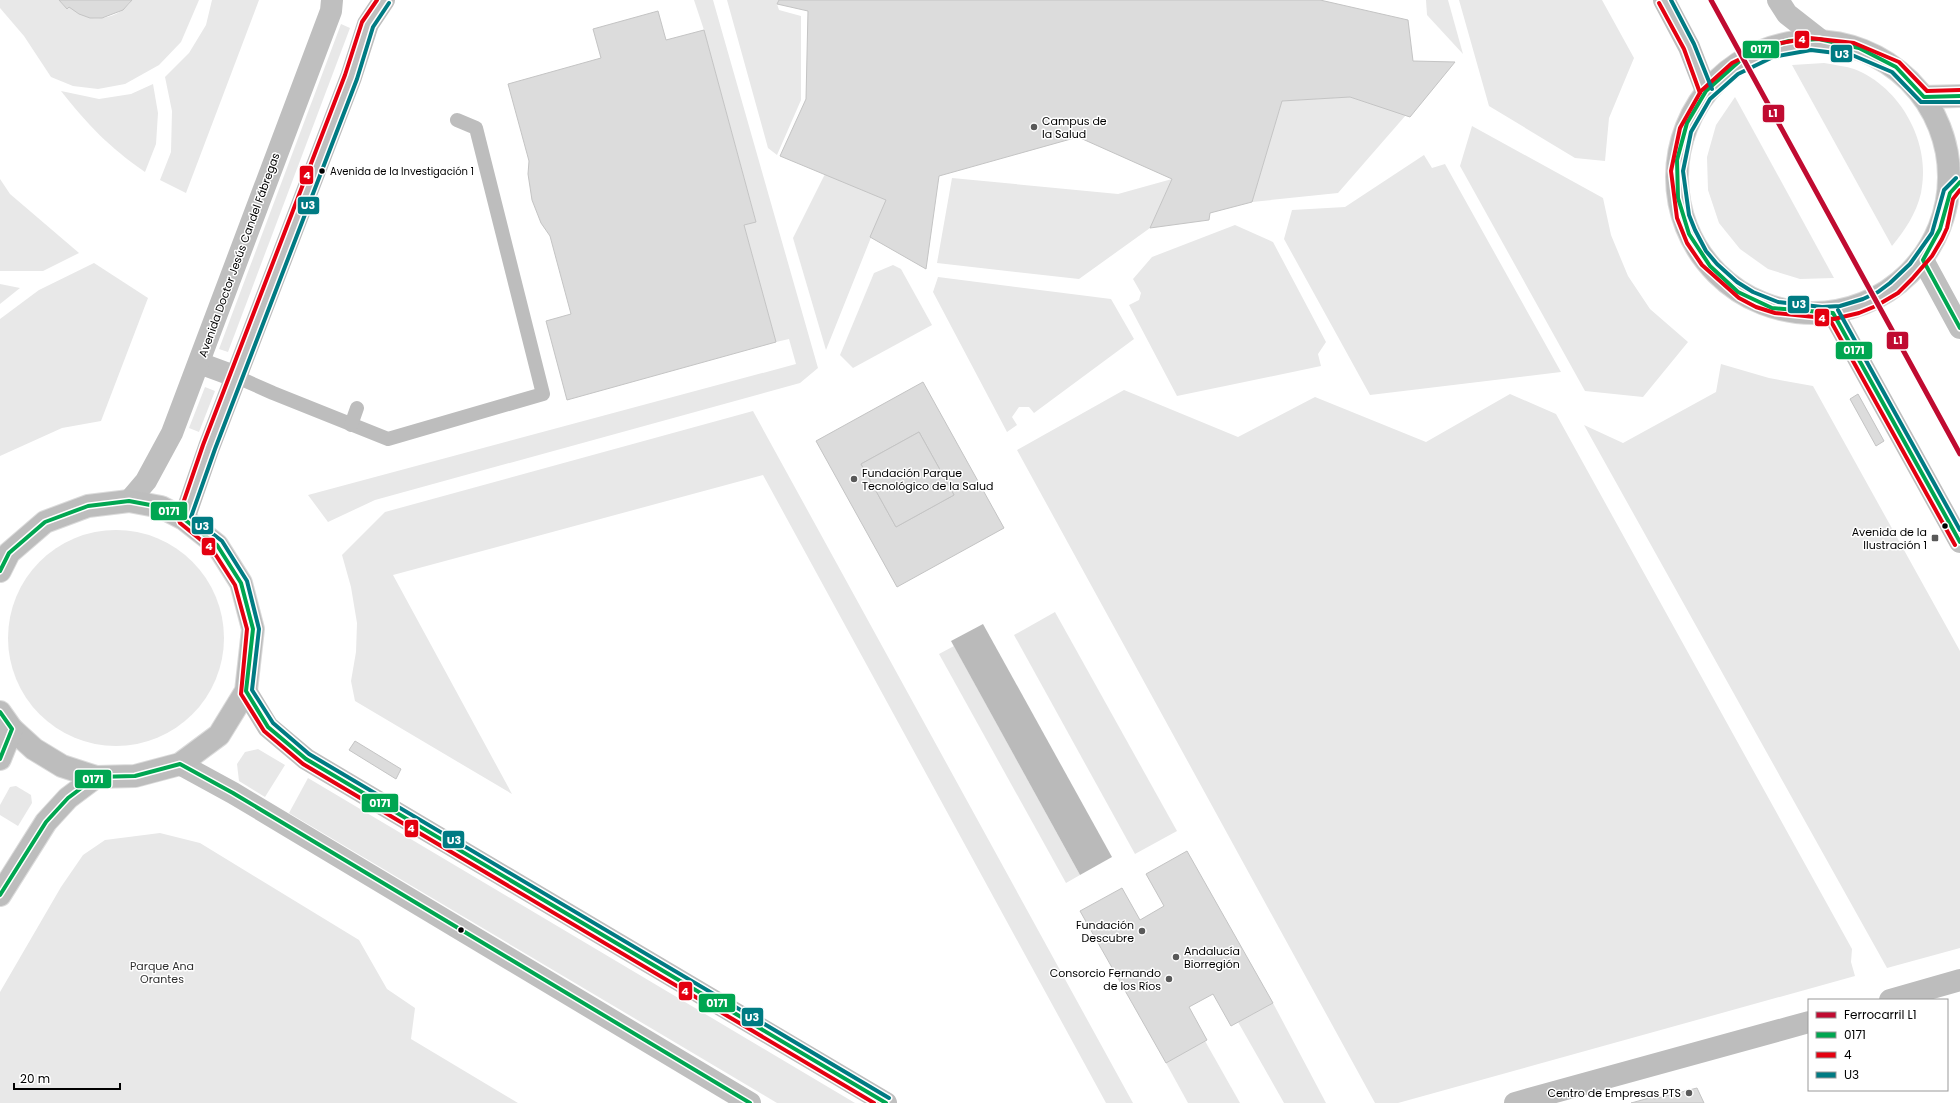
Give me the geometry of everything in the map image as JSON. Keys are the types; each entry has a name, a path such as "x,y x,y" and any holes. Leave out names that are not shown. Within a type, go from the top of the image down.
{"main road":[{"name":"Avenida Doctor Jesús Candel Fábregas","path":"129,501 146,480 172,433 199,363 234,263 330,11 332,0"},
{"path":"184,519 209,447 351,76 368,24 384,0"},
{"path":"1664,0 1689,47 1706,91"},
{"path":"1778,0 1787,14 1819,40"},
{"path":"1819,40 1859,48 1896,67 1924,97 1941,127 1955,188 1940,229 1923,260 1908,276 1881,296 1855,308 1833,313 1772,308 1738,292 1710,266 1689,234 1678,198 1677,160 1686,123 1706,91 1743,58 1761,49 1789,41 1819,40"},
{"path":"1924,97 1960,96"},
{"path":"1923,260 1960,328"},
{"path":"1833,313 1960,542"},
{"path":"199,363 237,377"},
{"path":"0,571 9,553 45,522 88,506 129,501 161,507 184,519 217,545 241,583 253,629 246,691 219,735 180,764 136,776 96,777 62,766 34,749 6,720"},
{"path":"246,691 268,727 306,759 886,1103"},
{"path":"0,759 6,720"},
{"path":"180,764 233,793 750,1103"},
{"path":"0,895 46,822 68,798 96,777"},
{"path":"1894,999 1960,980"},
{"path":"1515,1103 1808,1022"}],"lane":[{"path":"237,377 388,439 543,394 476,128 457,120"},
{"path":"351,425 357,408"}],"green space":[{"path":"0,0 59,0 67,9 69,7 92,18 103,18 120,12 129,5 132,0 199,0 181,42 159,65 125,84 98,89 73,86 51,77 24,36 0,8"},
{"path":"212,0 259,0 186,193 160,180 171,152 172,111 165,77 189,53 206,25"},
{"path":"694,0 713,0 818,368 800,383 375,500 328,522 308,495 796,364 789,339 776,342 744,225 756,221 704,30"},
{"path":"727,0 779,0 777,4 779,10 801,16 801,100 777,155 768,148"},
{"path":"1426,0 1448,0 1463,54 1427,15"},
{"path":"1459,0 1602,0 1634,58 1609,118 1605,161 1575,158 1489,106"},
{"path":"341,24 350,28 228,352 219,349"},
{"path":"1824,63 1854,69 1871,77 1886,89 1899,103 1909,119 1917,137 1922,155 1923,174 1921,193 1910,221 1892,246 1792,65"},
{"path":"153,84 158,113 156,144 145,172 120,154 100,135 61,91 99,99 131,94"},
{"path":"1350,97 1406,115 1338,193 1252,202 1282,101"},
{"path":"1735,97 1834,278 1800,279 1768,269 1740,249 1719,223 1708,190 1707,157 1716,125"},
{"path":"1472,126 1603,198 1611,235 1628,276 1650,309 1688,342 1643,397 1585,391 1460,166"},
{"path":"1424,155 1432,168 1445,164 1561,372 1370,395 1284,239 1292,210 1345,207"},
{"path":"825,174 886,200 826,350 793,238"},
{"path":"952,178 1118,194 1172,179 1150,228 1079,279 937,263"},
{"path":"0,179 10,194 79,253 43,271 0,271"},
{"path":"1235,225 1273,242 1326,342 1318,354 1321,366 1177,396 1129,305 1139,300 1141,293 1133,279 1152,257"},
{"path":"94,263 148,298 101,421 62,428 0,456 0,319 39,290"},
{"path":"893,265 901,269 932,325 853,368 840,355 874,273"},
{"path":"938,277 1111,299 1134,339 1034,413 1029,407 1019,407 1012,417 1017,425 1007,432 933,292"},
{"path":"0,284 20,288 0,304"},
{"path":"1721,364 1769,378 1813,386 1960,651 1960,948 1887,968 1584,425 1623,443 1716,392"},
{"path":"205,387 215,391 199,432 189,428"},
{"path":"1124,390 1238,437 1315,397 1426,442 1510,394 1556,414 1852,949 1851,962 1855,976 1398,1103 1375,1103 1017,450"},
{"path":"753,411 1133,1103 1106,1103 763,475 393,575 512,794 355,701 351,681 356,652 357,623 351,587 342,555 385,512"},
{"path":"116,530 147,535 167,543 192,562 211,587 219,607 224,638 219,669 211,689 192,714 167,733 147,741 116,746 85,741 65,733 40,714 21,689 13,669 8,638 13,607 21,587 40,562 65,543 85,535"},
{"path":"1055,612 1177,831 1135,854 1014,635"},
{"path":"954,646 1080,875 1066,883 939,654"},
{"path":"258,749 285,765 265,797 239,781 237,764 245,752"},
{"path":"308,778 855,1103 777,1103 289,813"},
{"path":"16,786 31,795 32,803 18,826 0,815 0,805 10,787"},
{"name":"Parque Ana Orantes","path":"160,833 200,843 359,940 387,989 415,1008 411,1039 518,1103 0,1103 0,992 61,887 83,855 105,840"},
{"path":"1273,1003 1326,1103 1284,1103 1238,1022"},
{"path":"1205,1041 1240,1103 1188,1103 1166,1063"}],"shaded area":[{"path":"983,624 1112,857 1080,875 951,641"}],"building":[{"path":"59,0 132,0 123,10 102,18 90,18 79,14 69,7 67,9"},
{"name":"Campus de la Salud","path":"779,0 1320,0 1408,20 1413,61 1455,62 1410,117 1350,97 1282,101 1252,202 1210,213 1209,220 1150,228 1172,179 1078,137 939,176 926,269 870,237 886,200 780,156 806,99 808,11 777,4"},
{"path":"658,11 666,40 704,30 756,222 744,225 776,342 567,400 546,321 571,314 550,236 541,223 532,200 528,174 529,161 508,84 601,58 593,29"},
{"name":"Fundación Parque Tecnológico de la Salud","path":"923,382 1004,528 897,587 816,441","holes":["919,432 954,495 896,527 861,464"]},
{"path":"1858,394 1884,441 1876,446 1850,399"},
{"path":"919,432 954,495 896,527 861,464"},
{"path":"355,741 401,769 396,779 349,750"},
{"name":"Andalucía Biorregión","path":"1187,851 1273,1003 1231,1026 1213,994 1189,1007 1207,1040 1166,1063 1080,911 1122,888 1140,920 1164,906 1146,874"},
{"name":"Centro de Empresas PTS","path":"1697,1088 1704,1103 1631,1103 1653,1097 1654,1099"}],"rail line":[{"name":"L1","path":"1711,0 1960,454"}],"transit line":[{"name":"4","path":"377,0 362,22 345,75 203,445 178,518 180,523 212,549 235,585 247,629 241,694 264,731 303,764 874,1103"},
{"name":"U3","path":"1671,0 1694,44 1712,89"},
{"name":"U3","path":"389,3 373,27 357,79 215,449 191,517 222,541 247,581 259,629 252,690 273,723 309,754 889,1098"},
{"name":"4","path":"1659,3 1684,49 1700,93"},
{"name":"4","path":"1960,90 1927,91 1899,62 1854,43 1810,38 1769,45 1732,63 1701,91 1680,128 1671,171 1677,218 1687,243 1702,265 1739,298 1756,307 1775,313 1834,319 1859,313 1876,306 1898,293 1912,279 1932,256 1942,239 1947,228 1953,199 1960,190"},
{"name":"0171","path":"1960,96 1924,97 1896,67 1859,48 1819,39 1789,41 1761,49 1743,58 1706,91 1687,123 1677,160 1678,198 1689,234 1710,266 1738,292 1772,308 1833,313 1960,542"},
{"name":"U3","path":"1956,178 1944,190 1932,233 1910,264 1878,292 1863,299 1840,306 1822,307 1778,302 1753,292 1737,282 1717,264 1706,251 1689,215 1683,171 1691,132 1710,99 1738,74 1773,57 1811,50 1852,55 1892,72 1921,102 1960,102"},
{"name":"0171","path":"1960,182 1950,193 1940,229 1923,260 1960,328"},
{"name":"U3","path":"1838,310 1960,530"},
{"name":"4","path":"1828,316 1955,545"},
{"name":"0171","path":"0,571 9,553 45,522 88,506 129,501 161,507 184,519 217,545 241,583 253,629 246,691 268,727 306,759 886,1103"},
{"name":"0171","path":"0,712 12,729 0,759"},
{"name":"0171","path":"0,895 46,822 68,798 96,777 135,776 180,764 233,793 750,1103"}],"place":[{"name":"Campus de la Salud","path":"1034,127"},
{"name":"Avenida de la Investigación 1","path":"322,171"},
{"name":"Fundación Parque Tecnológico de la Salud","path":"854,479"},
{"name":"Avenida de la Ilustración 1","path":"1935,538"},
{"name":"Fundación Descubre","path":"1142,931"},
{"name":"Andalucía Biorregión","path":"1176,957"},
{"name":"Consorcio Fernando de los Ríos","path":"1169,979"},
{"name":"Centro de Empresas PTS","path":"1689,1093"}]}
